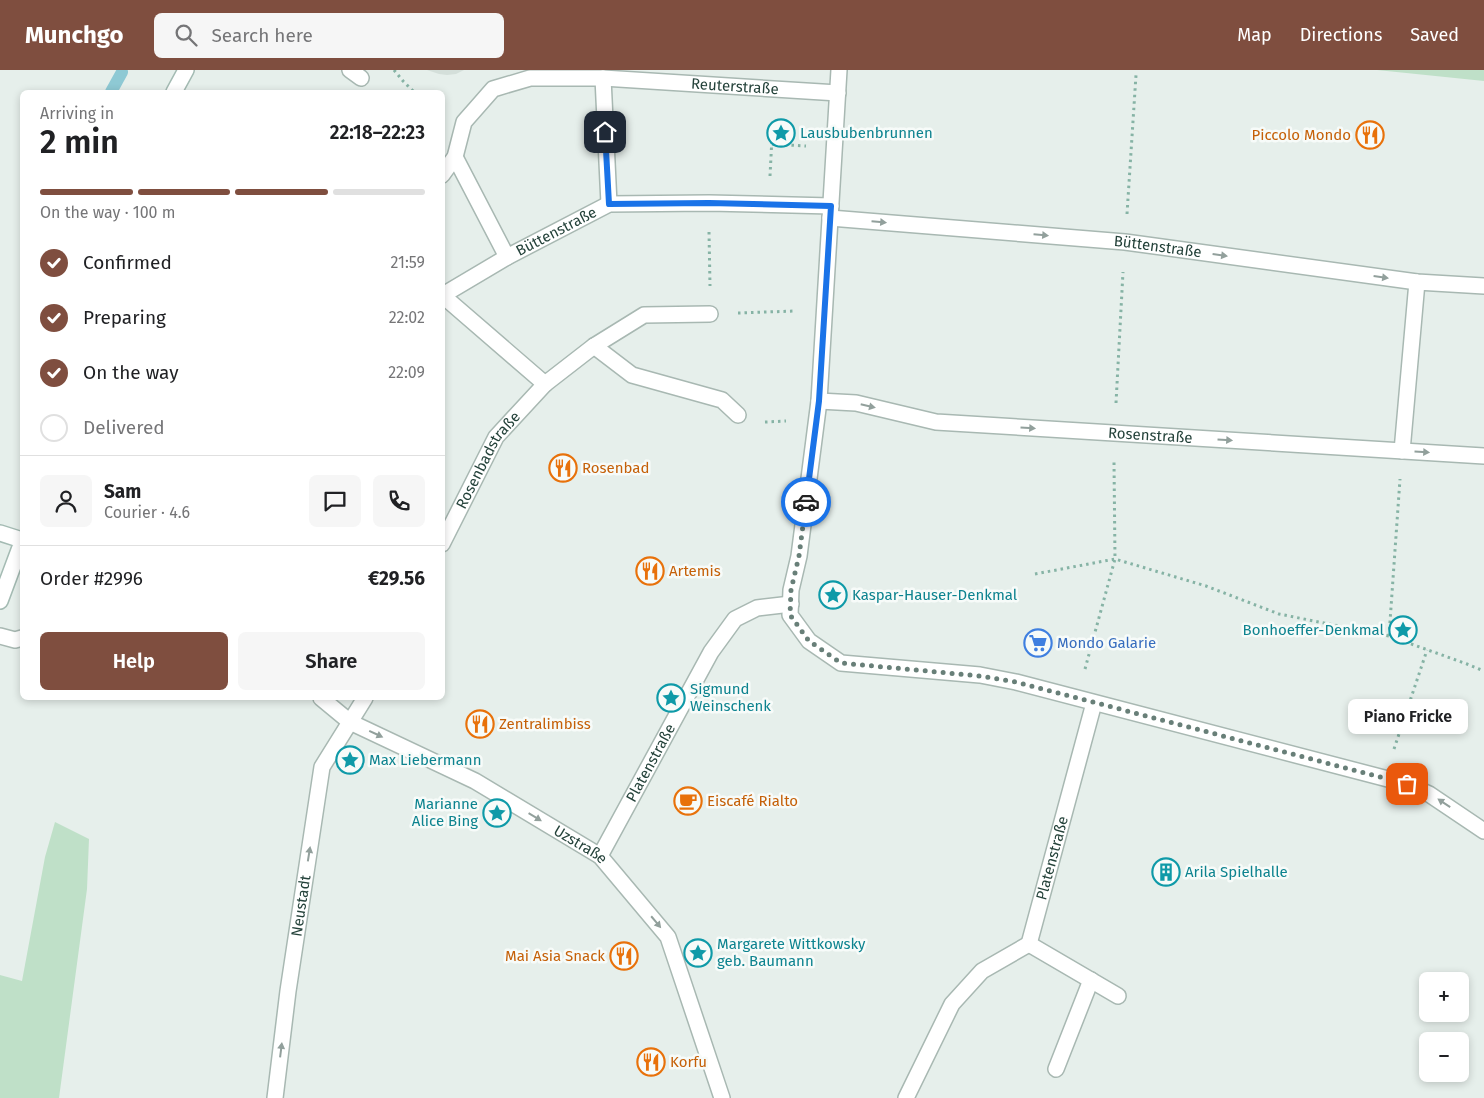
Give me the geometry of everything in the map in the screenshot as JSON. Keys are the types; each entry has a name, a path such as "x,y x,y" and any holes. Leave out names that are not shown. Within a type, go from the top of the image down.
{"street":[{"path":"175,90 186,70"},
{"path":"839,70 819,401 799,556 791,590 790,615 809,641 841,663 980,676 1016,682 1407,784 1429,794 1484,831"},
{"name":"Reuterstraße","path":"445,171 455,157 464,122 493,89 530,78 603,78 838,93"},
{"path":"603,78 609,204"},
{"path":"455,157 507,257"},
{"name":"Büttenstraße","path":"445,294 507,257 609,204 709,203 768,204 1125,242 1418,282 1484,286"},
{"path":"1402,451 1418,282"},
{"path":"445,297 545,384"},
{"name":"Rosenbadstraße","path":"445,538 496,437 545,384 594,346 644,315 710,314"},
{"path":"594,346 632,375 722,400 738,415"},
{"name":"Rosenstraße","path":"819,401 856,403 936,422 1484,456"},
{"path":"0,533 20,540"},
{"path":"0,601 20,546"},
{"name":"Platenstraße","path":"600,856 711,652 735,619 757,608 791,604"},
{"path":"0,636 14,640 20,638"},
{"name":"Uzstraße","path":"323,700 350,722 475,781 600,856 668,937 722,1098"},
{"path":"350,722 364,700"},
{"name":"Platenstraße","path":"1029,944 1094,703"},
{"name":"Neustadt","path":"276,1098 288,990 322,767 350,722"},
{"path":"906,1098 952,1004 982,971 1029,944 1118,996"},
{"path":"1056,1069 1091,980"}],"path":[{"path":"394,70 412,90"},
{"path":"1125,242 1136,75"},
{"path":"768,204 773,111"},
{"path":"772,144 804,146"},
{"path":"709,203 710,314 803,310"},
{"path":"1077,699 1115,559 1114,433 1120,300 1124,264"},
{"path":"760,422 788,421"},
{"path":"1389,636 1402,451"},
{"path":"1035,574 1115,559 1206,586 1279,614 1389,636 1484,672"},
{"path":"1385,778 1427,650"}],"shaded area":[{"path":"427,70 464,70 456,74 447,75"}],"green space":[{"path":"1377,70 1484,70 1484,81"},
{"path":"55,822 89,839 87,889 59,1098 0,1098 0,975 22,981 45,857"}],"waterway":[{"path":"112,90 122,72"}],"way so far":[{"path":"806,502 799,556 791,590 790,615 809,641 841,663 980,676 1016,682 1407,784"}],"place":[{"name":"Lausbubenbrunnen","path":"781,133"},
{"name":"Piccolo Mondo","path":"1370,135"},
{"name":"Rosenbad","path":"563,468"},
{"name":"Artemis","path":"650,571"},
{"name":"Kaspar-Hauser-Denkmal","path":"833,595"},
{"name":"Bonhoeffer-Denkmal","path":"1403,630"},
{"name":"Mondo Galarie","path":"1038,643"},
{"name":"Sigmund Weinschenk","path":"671,698"},
{"name":"Zentralimbiss","path":"480,724"},
{"name":"Max Liebermann","path":"350,760"},
{"name":"Piano Fricke","path":"1407,784"},
{"name":"Eiscafé Rialto","path":"688,801"},
{"name":"Marianne Alice Bing","path":"497,813"},
{"name":"Arila Spielhalle","path":"1166,872"},
{"name":"Margarete Wittkowsky geb. Baumann","path":"698,953"},
{"name":"Mai Asia Snack","path":"624,956"},
{"name":"Korfu","path":"651,1062"}],"route":[{"path":"605,132 609,204 709,203 831,206 819,401 806,502"}]}
